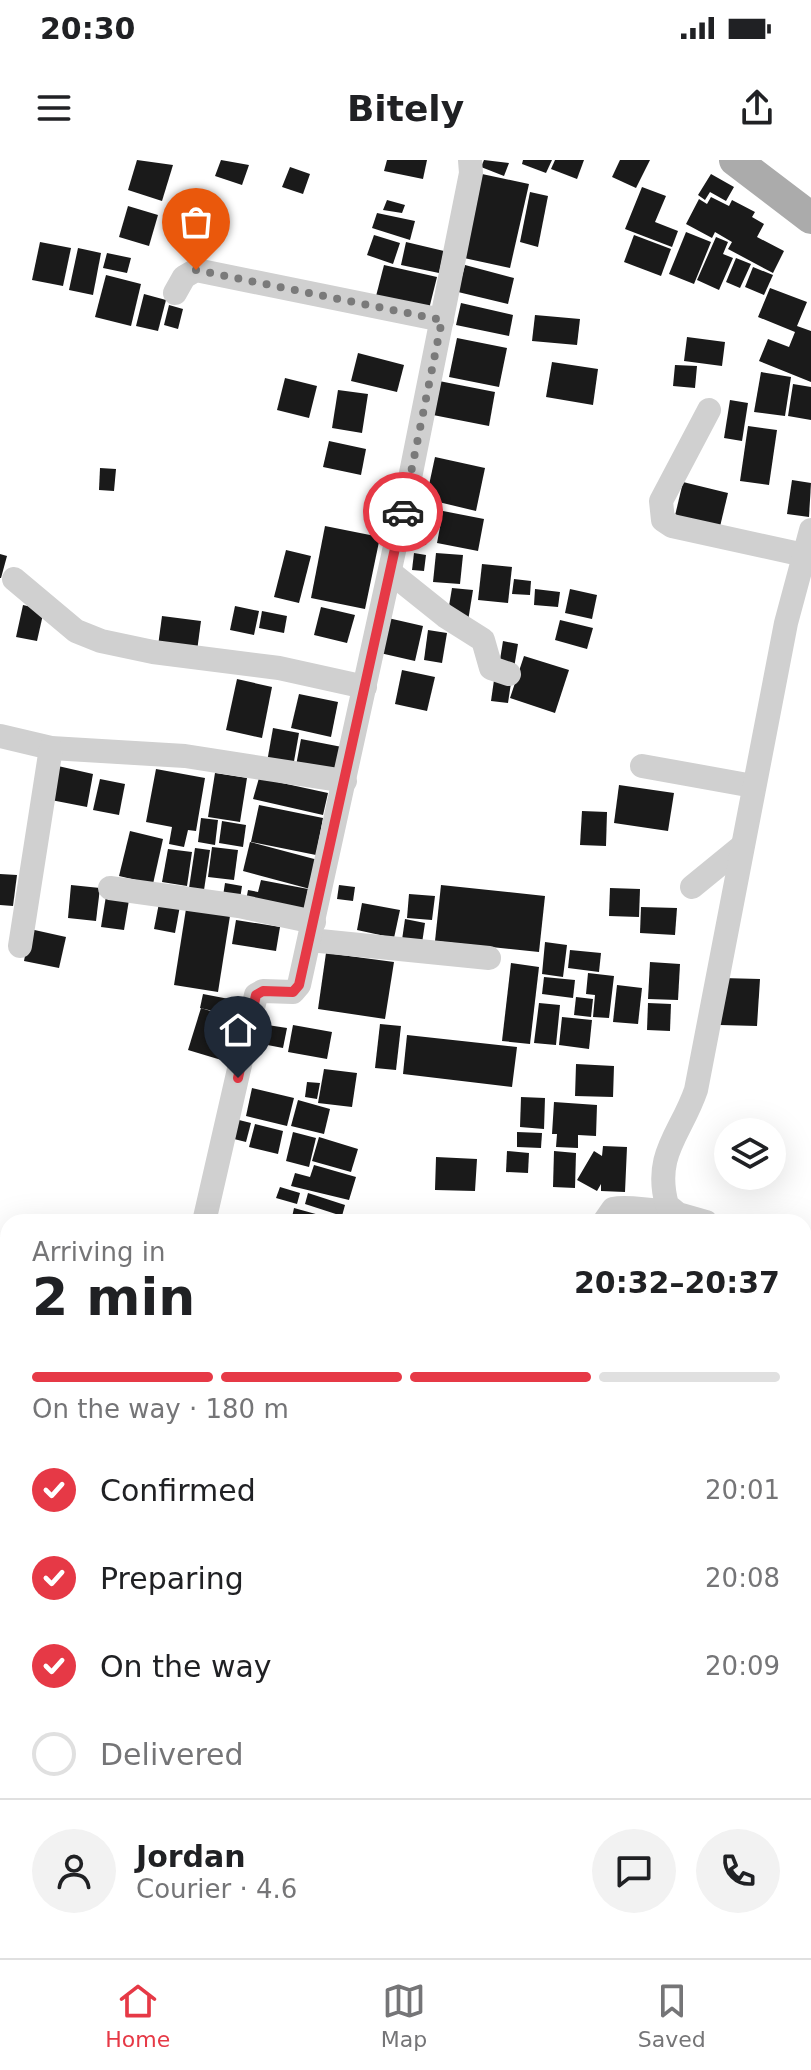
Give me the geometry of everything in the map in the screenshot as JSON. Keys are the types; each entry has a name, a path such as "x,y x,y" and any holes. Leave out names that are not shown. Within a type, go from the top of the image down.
{"main road":[{"path":"749,165 811,218"}],"street":[{"path":"206,1214 256,995 263,991 297,989 312,931 442,320 471,173 470,160"},
{"path":"175,293 184,277 196,270 442,320"},
{"path":"709,410 661,501 663,520 672,526 804,555"},
{"path":"672,1210 663,1192 664,1156 696,1090 786,623 811,530"},
{"path":"390,572 445,616 483,640 491,668 509,674"},
{"path":"14,579 76,631 101,641 153,652 292,670 365,687"},
{"path":"0,736 51,748 185,756 345,781"},
{"path":"20,946 51,748"},
{"path":"642,766 753,786"},
{"path":"692,887 741,847"},
{"path":"110,888 239,906 312,931 489,958"},
{"path":"610,1214 620,1207 655,1213 672,1210 683,1214"}],"building":[{"path":"137,160 173,165 162,201 128,190"},
{"path":"221,160 249,165 242,185 215,176"},
{"path":"387,160 427,160 423,179 384,171"},
{"path":"484,160 509,163 504,176 481,167"},
{"path":"523,160 552,160 546,173 522,164"},
{"path":"555,160 584,160 577,179 551,169"},
{"path":"620,160 650,160 636,188 612,177"},
{"path":"290,167 310,174 303,194 282,187"},
{"path":"482,174 529,184 510,268 464,258"},
{"path":"711,174 734,187 726,201 710,192 705,200 698,195"},
{"path":"642,187 666,196 655,222 678,231 672,247 625,229"},
{"path":"530,192 548,196 538,247 520,242"},
{"path":"711,197 729,206 732,200 755,212 752,217 764,224 757,237 784,251 773,273 728,249 732,242 715,232 712,238 686,224 699,199 707,204"},
{"path":"387,200 405,205 402,213 383,210"},
{"path":"128,206 158,215 149,246 119,237"},
{"path":"377,213 415,221 410,240 372,228"},
{"path":"686,232 711,242 694,284 669,274"},
{"path":"374,235 400,243 393,264 367,255"},
{"path":"634,235 671,249 661,276 624,262"},
{"path":"716,237 728,242 723,254 733,258 719,290 697,280"},
{"path":"40,242 71,248 63,286 32,280"},
{"path":"406,242 444,251 439,273 401,265"},
{"path":"78,248 101,253 93,295 69,290"},
{"path":"107,253 131,258 127,273 103,268"},
{"path":"736,258 751,264 740,288 726,282"},
{"path":"384,265 437,277 427,317 374,304"},
{"path":"465,265 514,278 508,304 458,292"},
{"path":"753,267 773,275 764,295 745,287"},
{"path":"106,275 141,284 131,326 95,317"},
{"path":"770,288 807,302 797,326 811,331 811,382 759,361 768,339 789,347 795,332 758,317"},
{"path":"144,294 166,300 158,331 136,326"},
{"path":"461,303 513,315 509,336 456,325"},
{"path":"169,305 183,309 178,329 164,325"},
{"path":"535,315 580,319 577,345 532,341"},
{"path":"687,337 725,342 722,366 684,361"},
{"path":"457,338 507,348 499,387 449,377"},
{"path":"358,353 404,365 397,392 351,381"},
{"path":"552,362 598,369 593,405 546,397"},
{"path":"675,365 697,366 695,388 673,386"},
{"path":"761,372 791,377 785,416 754,412"},
{"path":"285,378 317,386 309,418 277,410"},
{"path":"439,381 495,392 489,426 433,415"},
{"path":"793,384 811,387 811,420 788,416"},
{"path":"338,390 368,394 362,433 332,428"},
{"path":"730,400 748,403 742,441 724,438"},
{"path":"748,426 777,430 769,485 740,481"},
{"path":"329,441 366,449 361,475 323,467"},
{"path":"435,457 485,468 476,511 426,499"},
{"path":"100,468 116,469 114,491 99,490"},
{"path":"792,480 811,483 809,517 787,514"},
{"path":"683,482 728,493 718,535 673,524"},
{"path":"443,511 484,519 478,551 437,543"},
{"path":"410,525 428,526 426,545 408,544"},
{"path":"325,526 380,537 365,609 311,598"},
{"path":"286,550 311,556 299,603 274,597"},
{"path":"414,553 426,555 424,571 412,570"},
{"path":"436,553 463,555 460,584 433,582"},
{"path":"0,554 7,556 1,578 0,578"},
{"path":"482,564 512,567 508,603 478,600"},
{"path":"514,579 531,581 530,595 512,594"},
{"path":"452,588 473,590 468,621 447,618"},
{"path":"535,589 560,592 558,607 534,605"},
{"path":"570,589 597,595 592,619 565,613"},
{"path":"23,605 44,610 37,641 16,637"},
{"path":"235,606 259,611 254,635 230,630"},
{"path":"321,607 355,615 347,643 314,635"},
{"path":"262,611 287,616 284,633 259,628"},
{"path":"162,616 201,621 197,651 158,646"},
{"path":"388,618 423,626 415,661 380,653"},
{"path":"560,620 593,628 587,649 555,640"},
{"path":"428,630 447,633 442,663 424,660"},
{"path":"503,641 518,644 514,668 499,666"},
{"path":"524,656 569,670 555,713 510,698"},
{"path":"402,670 435,677 427,711 395,704"},
{"path":"237,679 272,687 262,738 226,730"},
{"path":"494,680 511,683 508,703 491,701"},
{"path":"299,694 338,702 331,737 291,728"},
{"path":"273,728 299,733 293,767 267,762"},
{"path":"301,739 342,747 336,778 295,771"},
{"path":"58,766 93,774 87,807 51,800"},
{"path":"156,769 205,778 196,831 188,830 184,847 169,844 172,827 146,822"},
{"path":"215,773 247,778 240,822 208,817"},
{"path":"259,778 328,793 323,815 253,799"},
{"path":"100,779 125,784 119,815 93,810"},
{"path":"619,785 674,793 668,831 614,823"},
{"path":"259,805 323,818 316,855 251,842"},
{"path":"582,811 607,812 606,846 580,845"},
{"path":"201,818 218,820 215,845 198,842"},
{"path":"222,821 246,825 243,847 219,843"},
{"path":"130,831 163,839 153,884 119,876"},
{"path":"250,842 318,860 310,889 243,871"},
{"path":"212,847 238,850 234,880 208,877"},
{"path":"195,848 210,850 204,890 189,888"},
{"path":"168,849 192,852 187,886 162,882"},
{"path":"0,874 17,875 13,906 0,905"},
{"path":"261,880 308,889 304,913 245,906 248,890 258,892"},
{"path":"225,883 242,886 240,899 223,896"},
{"path":"71,885 100,888 96,921 68,918"},
{"path":"339,885 355,887 353,901 337,899"},
{"path":"441,885 545,896 539,952 435,941"},
{"path":"610,888 640,889 639,917 609,916"},
{"path":"409,894 435,896 432,920 407,918"},
{"path":"106,896 129,900 124,930 101,927"},
{"path":"159,903 180,906 175,933 154,929"},
{"path":"362,903 400,910 394,938 357,930"},
{"path":"641,907 677,908 675,935 640,933"},
{"path":"186,909 230,916 218,992 174,985"},
{"path":"405,919 425,923 421,950 401,947"},
{"path":"236,920 280,927 276,951 232,944"},
{"path":"30,929 66,937 59,968 24,961"},
{"path":"545,942 567,945 563,977 542,974"},
{"path":"570,950 601,953 599,972 568,968"},
{"path":"326,953 394,962 385,1019 318,1009"},
{"path":"650,962 680,964 678,1000 648,999"},
{"path":"511,963 539,967 530,1044 502,1041"},
{"path":"588,973 614,976 609,1018 593,1017 595,995 586,994"},
{"path":"544,977 575,980 573,998 542,994"},
{"path":"722,978 760,979 757,1026 720,1025"},
{"path":"617,985 642,988 638,1024 613,1022"},
{"path":"203,994 229,999 226,1014 200,1008"},
{"path":"576,997 593,999 591,1017 574,1015"},
{"path":"539,1003 560,1005 556,1045 534,1043"},
{"path":"648,1003 671,1004 670,1031 647,1030"},
{"path":"201,1008 242,1021 228,1062 188,1050"},
{"path":"562,1017 592,1020 589,1049 559,1045"},
{"path":"261,1024 287,1028 283,1048 257,1043"},
{"path":"380,1024 401,1026 396,1070 375,1068"},
{"path":"293,1025 332,1032 327,1059 288,1052"},
{"path":"407,1035 517,1047 512,1087 403,1074"},
{"path":"576,1064 614,1066 613,1097 575,1096"},
{"path":"324,1069 357,1073 352,1107 318,1103"},
{"path":"307,1082 320,1083 317,1099 305,1097"},
{"path":"252,1088 294,1098 287,1126 246,1116"},
{"path":"521,1097 545,1098 544,1129 520,1127"},
{"path":"298,1100 330,1109 324,1134 291,1126"},
{"path":"554,1102 597,1105 596,1136 578,1135 578,1148 556,1147 557,1134 552,1134"},
{"path":"239,1120 251,1123 246,1142 234,1139"},
{"path":"255,1124 283,1131 278,1154 249,1147"},
{"path":"293,1132 316,1138 309,1167 286,1161"},
{"path":"517,1132 542,1133 541,1148 517,1147"},
{"path":"319,1137 358,1149 351,1172 312,1161"},
{"path":"603,1146 627,1147 625,1192 601,1191 601,1184 597,1191 577,1180 594,1151 602,1156"},
{"path":"507,1151 529,1153 528,1173 506,1172"},
{"path":"554,1151 576,1153 575,1188 553,1187"},
{"path":"436,1157 477,1159 475,1191 435,1190"},
{"path":"314,1165 356,1177 349,1200 291,1186 295,1173 310,1177"},
{"path":"280,1187 300,1193 297,1204 276,1198"},
{"path":"308,1193 345,1205 343,1214 336,1214 305,1204"},
{"path":"294,1208 316,1214 293,1214"}],"way so far":[{"path":"196,270 442,320 403,512"}],"route":[{"path":"238,1078 256,995 263,991 293,992 299,985 403,512"}]}
